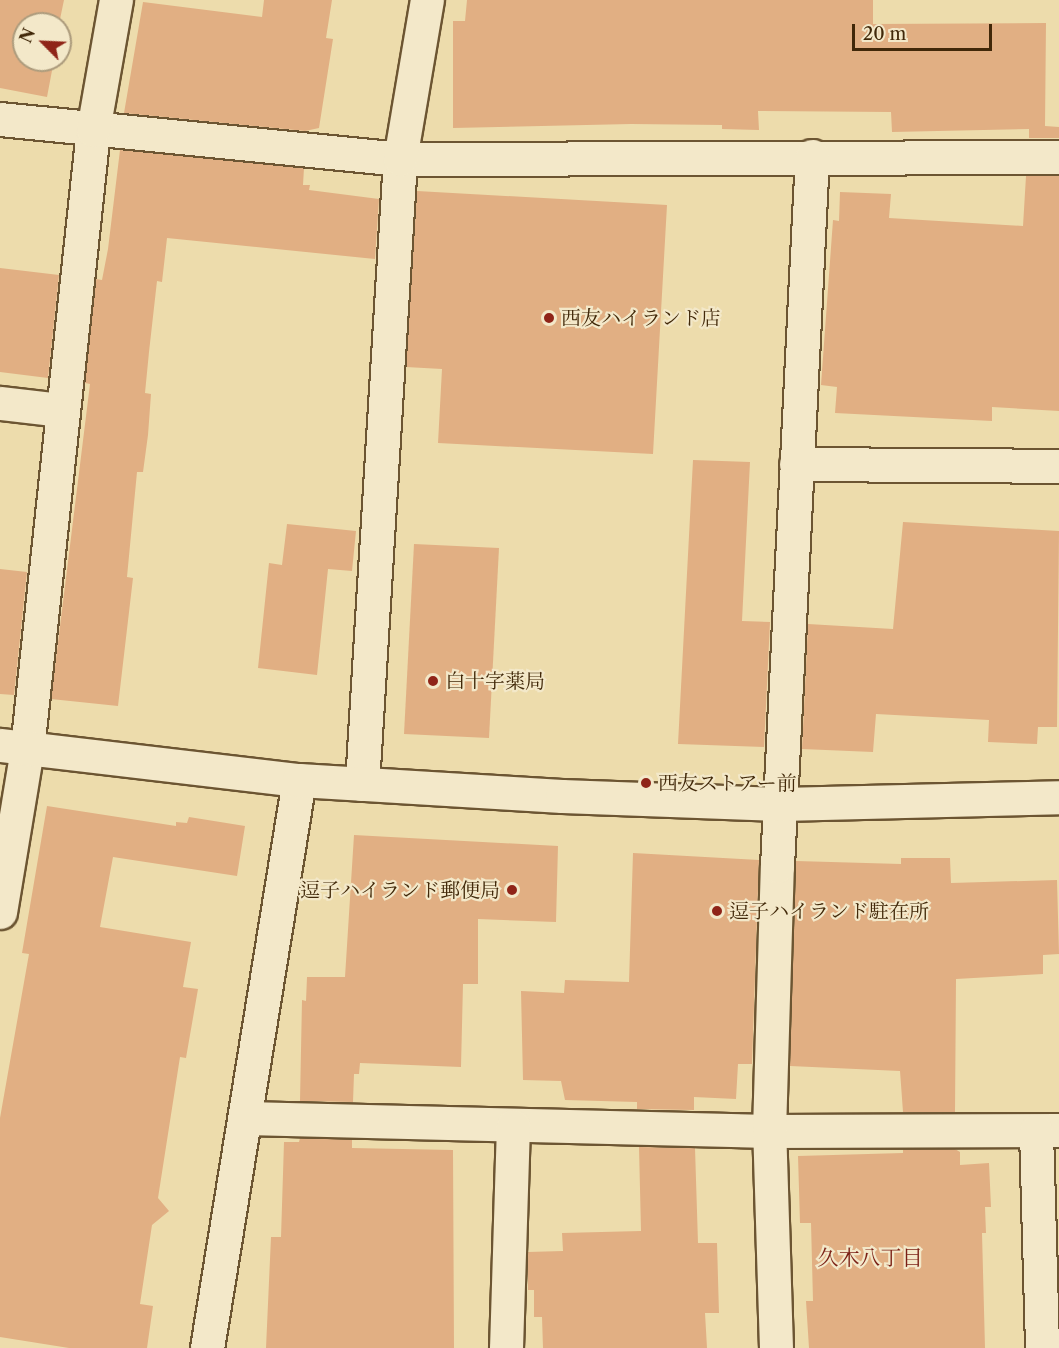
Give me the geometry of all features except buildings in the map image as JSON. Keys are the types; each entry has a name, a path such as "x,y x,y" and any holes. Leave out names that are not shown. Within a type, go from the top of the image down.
{"street":[{"path":"0,912 13,747 61,410 93,130 116,0"},
{"path":"362,784 400,159 427,0"},
{"path":"0,119 400,159 1059,157"},
{"path":"776,1348 769,1131 779,804 812,156"},
{"path":"0,403 61,410"},
{"path":"796,464 1059,466"},
{"path":"13,747 299,780 779,804 1059,797"},
{"path":"207,1348 299,780"},
{"path":"246,1118 769,1131 1048,1130 1042,1348"},
{"path":"506,1348 513,1126"}],"place":[{"name":"西友ハイランド店","path":"549,318"},
{"name":"白十字薬局","path":"433,681"},
{"name":"西友ストアー前","path":"646,783"},
{"name":"逗子ハイランド郵便局","path":"512,890"},
{"name":"逗子ハイランド駐在所","path":"717,911"}],"district":[{"name":"久木八丁目","path":"870,1258"}]}
